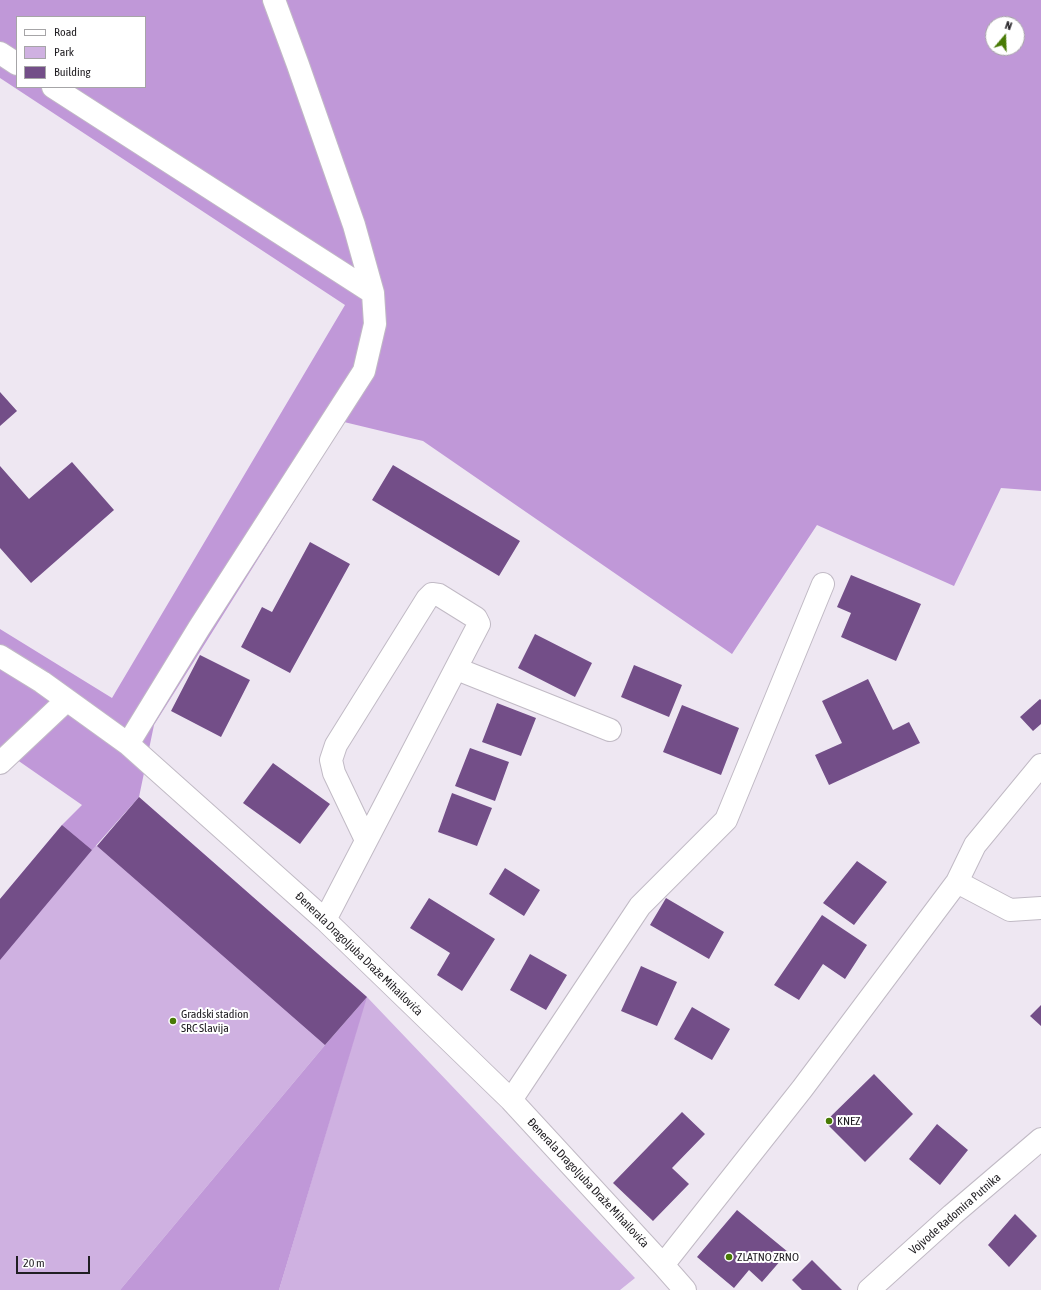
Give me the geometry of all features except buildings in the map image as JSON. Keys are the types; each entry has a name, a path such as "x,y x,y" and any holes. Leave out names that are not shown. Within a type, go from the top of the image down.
{"street":[{"path":"128,744 199,628 364,371 375,324 373,293 354,225 274,0"},
{"path":"0,53 16,63"},
{"path":"55,88 373,293"},
{"path":"511,1100 640,906 726,820 823,584"},
{"path":"325,920 457,669 479,624 476,618 439,595 432,594 427,599 336,745 331,760 334,773 366,840"},
{"name":"Đenerala Dragoljuba Draže Mihailovića","path":"0,656 42,682 128,744 325,920 511,1100 685,1290"},
{"path":"457,669 610,730"},
{"path":"0,763 67,700"},
{"path":"663,1265 802,1089 957,882 975,845 1041,765"},
{"path":"957,882 1010,910 1041,908"},
{"name":"Vojvode Radomira Putnika","path":"869,1290 952,1215 1041,1140"}],"green space":[{"name":"Gradski stadion SRC Slavija","path":"139,797 367,997 635,1278 620,1290 279,1290 366,998 120,1290 0,1290 0,899 62,825 97,846"}],"shaded area":[{"path":"0,0 1041,0 1041,491 1001,488 954,586 817,525 732,654 423,441 344,422 154,725 139,797 92,850 62,825 82,805 0,748 0,629 112,698 345,305 0,78"},
{"path":"367,997 279,1290 120,1290 325,1045"}],"place":[{"name":"Gradski stadion SRC Slavija","path":"173,1021"},
{"name":"KNEZ","path":"829,1121"},
{"name":"ZLATNO ZRNO","path":"729,1257"}]}
